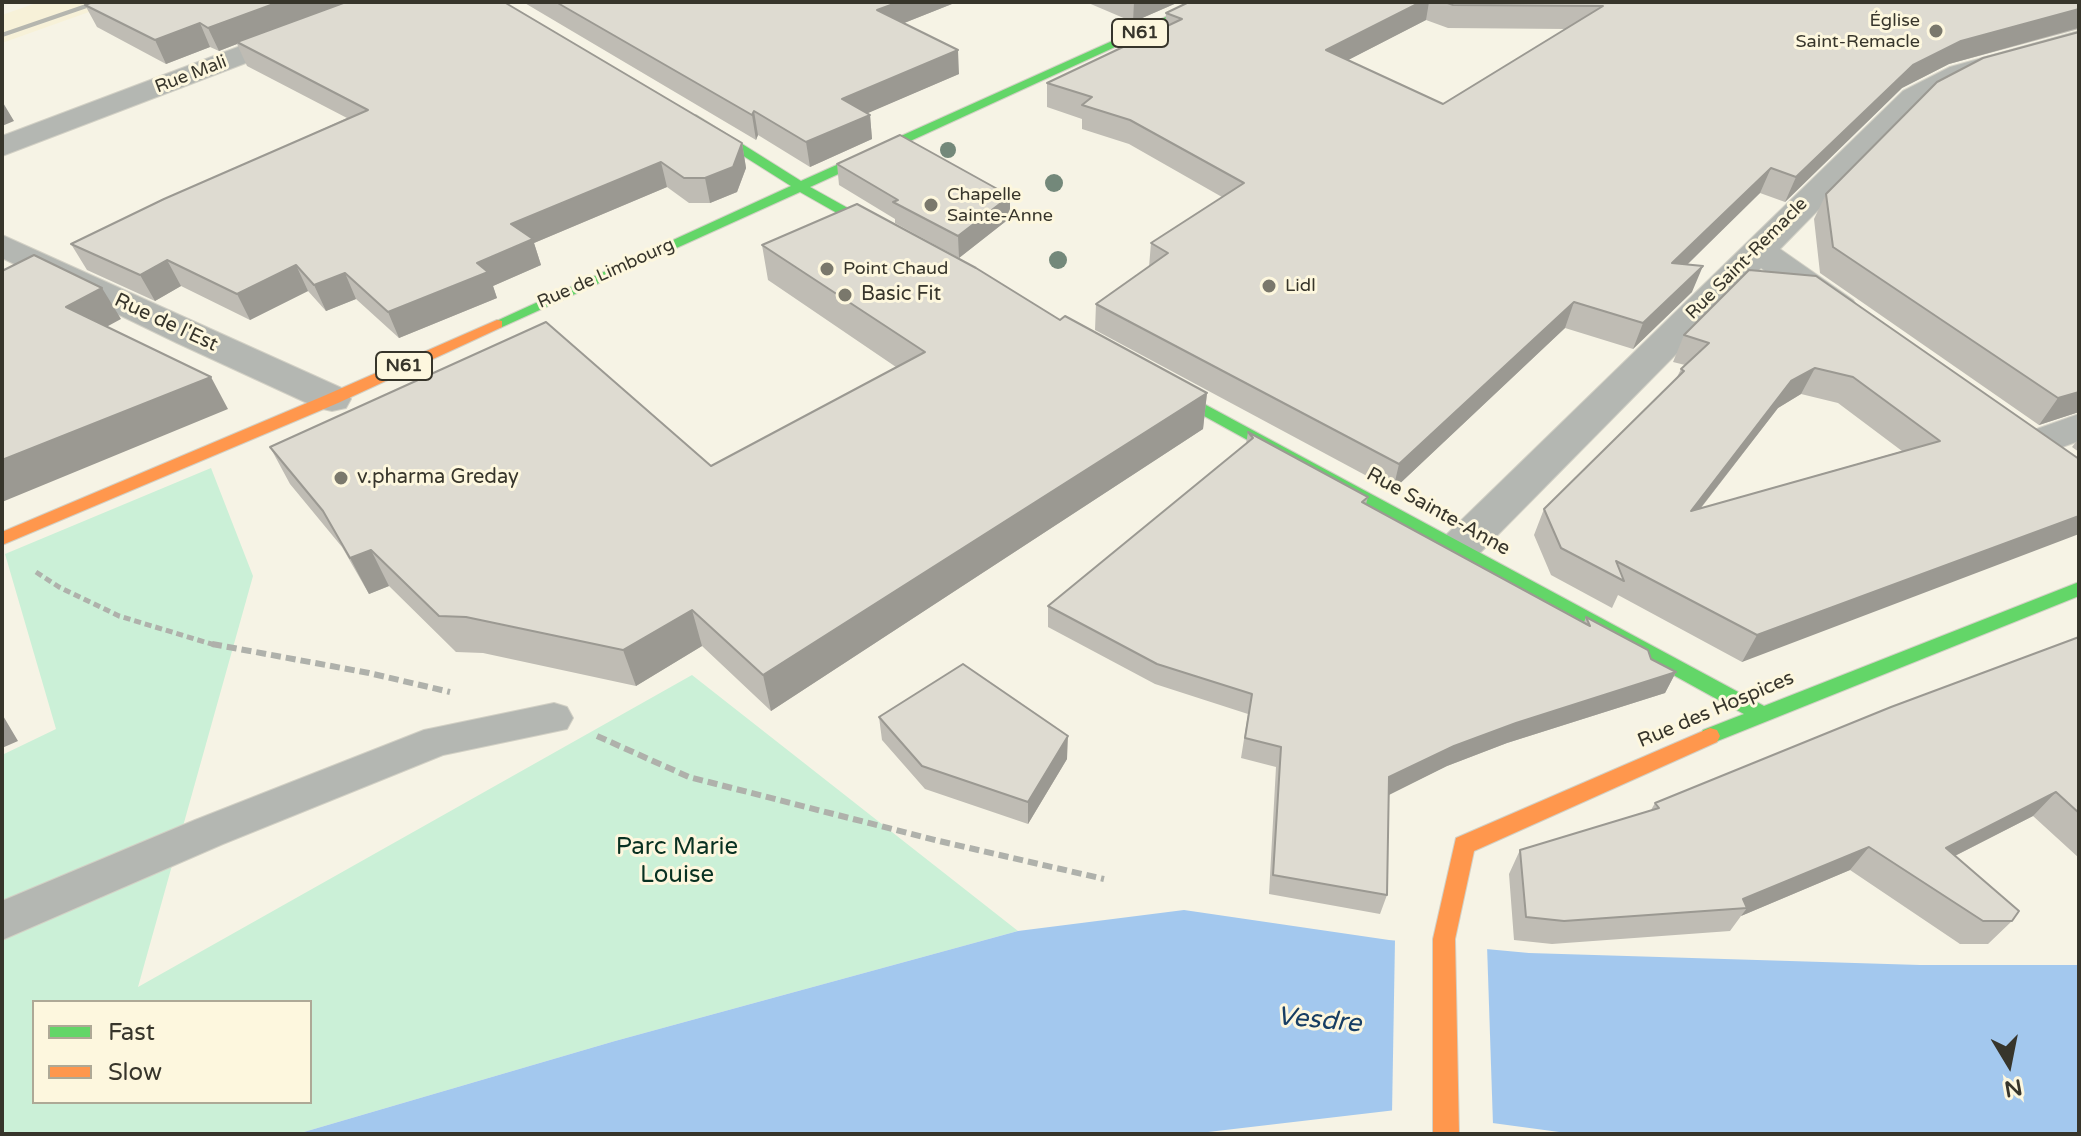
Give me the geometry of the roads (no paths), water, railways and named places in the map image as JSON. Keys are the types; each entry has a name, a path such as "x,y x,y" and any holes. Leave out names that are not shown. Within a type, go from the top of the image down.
{"street":[{"name":"Rue Mali","path":"2,147 381,2"},
{"name":"Rue de Limbourg","path":"2,539 332,399 1208,2"},
{"name":"Rue Saint-Remacle","path":"1458,549 1913,97 1960,73 2079,39"},
{"path":"680,111 825,202 905,246"},
{"name":"Rue de l'Est","path":"2,245 332,399"},
{"path":"1757,249 1868,327"},
{"name":"Rue Sainte-Anne","path":"1140,374 1760,713"},
{"path":"2068,467 2021,434 2079,427"},
{"name":"Rue des Hospices","path":"1446,1134 1444,939 1464,845 1760,713 2079,589"}],"lane":[{"path":"2,921 209,832 438,741 554,718"}],"water":[{"name":"Vesdre","path":"1184,910 1389,940 1529,953 1920,965 2079,965 2079,1134 1574,1134 1396,1110 1191,1134 297,1134 615,1041 1018,931"}],"railway":[{"path":"2,35 98,2"}],"place":[{"name":"Église Saint-Remacle","path":"1936,31"},
{"name":"Chapelle Sainte-Anne","path":"931,205"},
{"name":"Point Chaud","path":"827,269"},
{"name":"Lidl","path":"1269,286"},
{"name":"Basic Fit","path":"845,295"},
{"name":"v.pharma Greday","path":"341,478"}],"park label":[{"name":"Parc Marie Louise","path":"677,862"}]}
